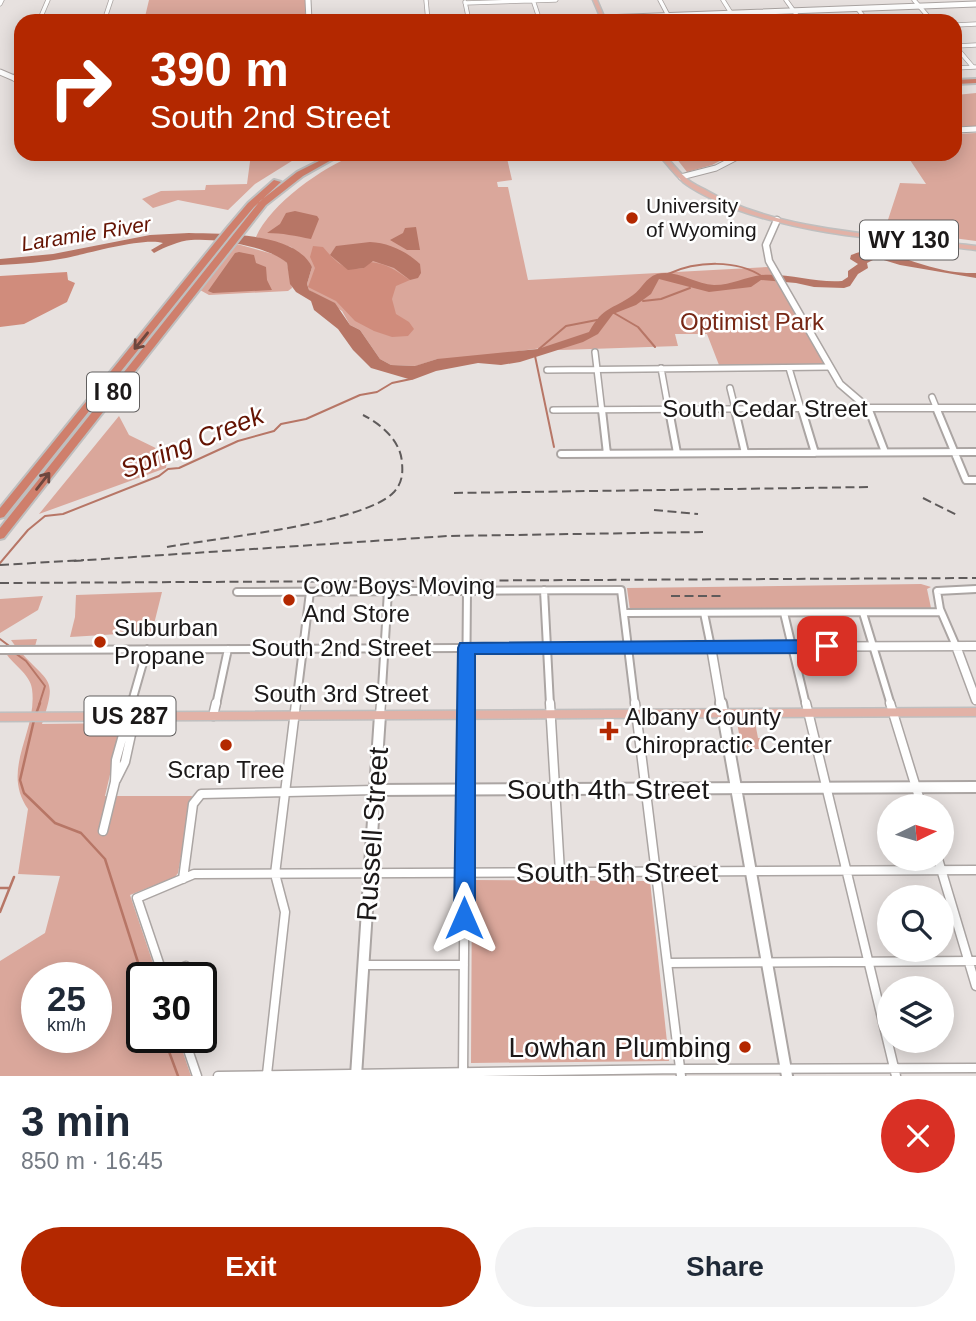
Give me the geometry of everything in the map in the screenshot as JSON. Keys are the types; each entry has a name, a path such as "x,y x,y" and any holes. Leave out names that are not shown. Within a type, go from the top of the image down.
{"highway":[{"name":"I 80","path":"0,515 229,231 266,190 311,161"},
{"name":"I 80","path":"0,535 238,232 276,191 325,161"}],"main road":[{"name":"WY 130","path":"668,161 681,177 712,198 777,220 976,248"},
{"name":"South 3rd Street","path":"0,717 976,712"}],"street":[{"path":"465,2 556,0"},
{"path":"723,0 731,13"},
{"path":"786,0 796,14"},
{"path":"914,0 926,14"},
{"path":"719,14 976,4"},
{"path":"857,8 862,14"},
{"path":"962,53 975,67"},
{"path":"681,177 716,168 730,161"},
{"path":"777,220 766,245 773,269 830,368 846,390 868,408 885,453"},
{"path":"595,352 607,454"},
{"path":"661,368 677,453"},
{"path":"789,368 815,453"},
{"path":"547,370 830,368"},
{"path":"730,388 745,453"},
{"path":"932,397 966,480 976,480"},
{"name":"South Cedar Street","path":"553,410 976,408"},
{"path":"561,454 976,452"},
{"path":"976,589 938,589 937,601 976,700"},
{"path":"544,590 560,872"},
{"path":"237,592 621,590 680,1072"},
{"name":"Russell Street","path":"356,1075 388,591"},
{"path":"463,1074 467,591"},
{"path":"267,1074 285,912 275,874 310,592"},
{"path":"863,612 918,794"},
{"path":"624,613 941,612"},
{"path":"705,613 787,1073"},
{"path":"785,613 895,1072"},
{"name":"South 2nd Street","path":"0,650 976,646"},
{"path":"103,831 115,782 125,762 147,649"},
{"path":"213,716 228,649"},
{"name":"South 4th Street","path":"184,879 181,874 194,801 198,795 207,792 976,787"},
{"name":"South 5th Street","path":"954,870 976,870"},
{"name":"South 5th Street","path":"159,962 137,898 194,874 877,871"},
{"path":"942,872 972,961 976,986"},
{"path":"667,963 972,961"},
{"path":"363,965 464,965"},
{"path":"189,1053 197,1076"},
{"path":"218,1076 895,1072 976,1068"}],"green space":[{"path":"149,0 305,0 305,14 146,14"},
{"path":"976,93 976,126 962,127 962,94"},
{"path":"976,133 976,241 885,229 900,183 926,184 911,161 962,161 962,134"},
{"path":"250,161 292,161 255,184 228,210 178,200 153,208 142,199 161,191 205,190 206,185 247,184"},
{"name":"Optimist Park","path":"341,161 508,161 512,180 497,182 498,187 508,187 528,280 768,267 825,365 719,365 707,334 675,334 678,346 561,350 542,348 452,360 437,359 416,366 391,365 380,359 360,330 350,325 342,311 309,290 307,284 312,267 291,247 256,237 263,224 285,199"},
{"path":"678,161 720,161 712,165 687,172"},
{"path":"237,244 280,256 287,263 292,288 288,291 209,295 200,290"},
{"path":"119,416 129,435 168,454 166,468 39,514"},
{"path":"921,584 931,587 927,589 931,608 630,610 627,588"},
{"path":"162,592 152,632 70,637 75,617 76,595"},
{"path":"43,596 38,610 0,633 0,599"},
{"path":"37,639 34,650 19,650 44,676 50,688 42,724 122,723 105,796 192,796 178,873 175,877 130,895 153,962 126,962 126,1053 183,1053 191,1076 0,1076 0,961 45,933 60,876 18,874 28,809 20,794 19,765 30,720 32,689 24,673 4,650 0,650 0,647 16,647 11,640"},
{"path":"755,722 758,738 764,738 766,749 742,749 737,723"},
{"path":"472,880 650,881 669,1061 471,1063"}],"shaded area":[{"path":"295,211 317,216 319,219 311,239 267,233 280,224 286,213"},
{"path":"416,227 420,250 407,250 390,240 403,233 405,228"},
{"path":"189,233 257,237 291,247 312,267 307,284 309,290 335,303 350,325 360,330 380,359 391,365 415,366 437,359 538,349 589,332 604,313 633,295 649,278 657,274 672,273 714,285 762,275 842,281 848,277 848,271 858,264 850,259 851,255 871,250 937,269 976,273 976,278 900,265 877,258 867,263 868,268 858,274 850,286 844,288 761,280 751,287 709,292 659,279 651,294 636,305 613,314 598,334 583,342 520,362 501,365 478,363 436,371 412,380 371,368 353,350 338,329 314,310 311,301 296,292 290,284 287,263 255,248 214,240 191,240 154,253 151,250 163,243 143,242 58,259 0,265 0,259 53,254 150,235"},
{"path":"370,242 390,246 415,259 420,264 421,273 418,278 410,280 394,268 373,261 364,268 348,270 330,255 336,246"},
{"path":"313,246 323,247 336,261 351,269 364,268 369,262 381,264 410,280 396,286 392,299 396,314 409,322 414,329 408,336 392,337 374,331 355,321 336,301 308,287 315,268 310,257"},
{"path":"235,253 254,255 256,263 266,267 267,280 272,290 208,291"},
{"path":"67,272 68,280 75,283 67,302 24,324 0,327 0,276"}],"waterway":[{"path":"668,274 691,266 716,264 741,267 763,277"},
{"path":"643,301 661,299 690,288"},
{"path":"614,313 638,327 655,347"},
{"path":"539,349 566,326 597,320"},
{"path":"535,356 554,447"},
{"name":"Spring Creek","path":"0,563 28,530 45,516 63,514 159,476 168,469 179,468 238,441 274,431 281,424 306,419 360,395 377,392 392,383 411,379"},
{"name":"Spring Creek","path":"0,639 12,648"},
{"name":"Spring Creek","path":"15,653 26,661 45,686 39,705"},
{"name":"Spring Creek","path":"36,714 40,703"},
{"name":"Spring Creek","path":"34,720 20,780 24,793 55,823 81,833 105,859 138,962"},
{"path":"0,912 14,877"},
{"path":"0,888 9,888"},
{"name":"Spring Creek","path":"170,1053 178,1076"}],"railway":[{"path":"167,547 322,521 378,503 399,485 401,455 389,434 363,415"},
{"path":"454,493 871,487"},
{"path":"923,498 959,516"},
{"path":"654,510 698,514"},
{"path":"74,561 448,536 703,532"},
{"path":"0,565 84,560"},
{"path":"0,583 976,578"},
{"path":"671,596 722,596"}],"place":[{"name":"University of Wyoming","path":"632,218"},
{"name":"Cow Boys Moving And Store","path":"289,600"},
{"name":"Suburban Propane","path":"100,642"},
{"name":"Albany County Chiropractic Center","path":"609,731"},
{"name":"Scrap Tree","path":"226,745"},
{"name":"Lowhan Plumbing","path":"745,1047"}],"route":[{"path":"464,918 466,648 827,646"}],"water label":[{"name":"Laramie River","path":"86,234"}]}
